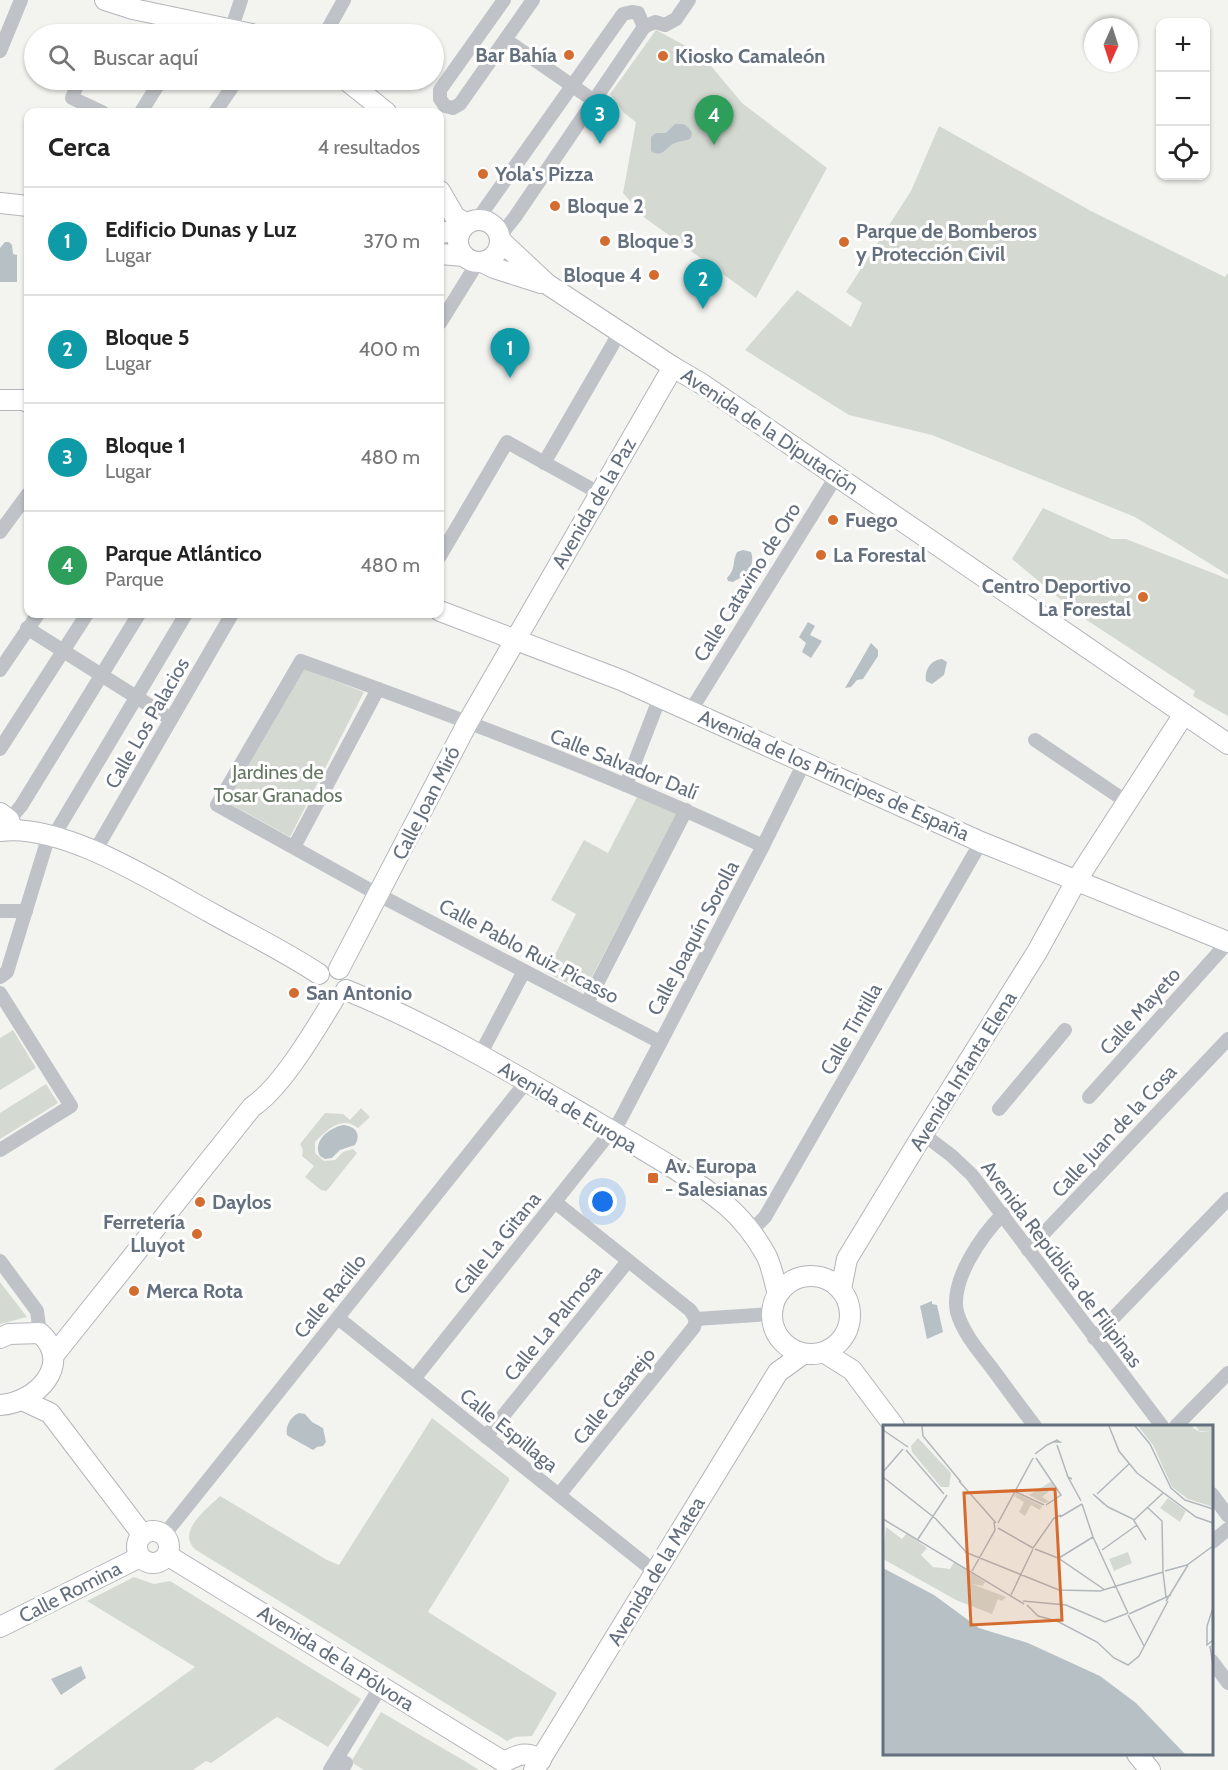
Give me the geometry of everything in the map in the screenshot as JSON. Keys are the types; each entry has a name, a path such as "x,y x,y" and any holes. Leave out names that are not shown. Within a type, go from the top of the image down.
{"street":[{"path":"0,51 21,0"},
{"path":"105,0 133,9 203,24"},
{"path":"233,24 241,0"},
{"path":"331,24 344,0"},
{"path":"444,84 504,0"},
{"path":"440,90 440,99 445,106 453,108 460,104 533,0"},
{"path":"475,260 494,256 499,249 500,238 644,27 655,22 665,25 676,20 689,0"},
{"path":"475,260 458,244 468,225 623,14 638,13 644,27"},
{"path":"506,40 593,100"},
{"path":"75,90 72,98 84,108"},
{"path":"143,108 155,90"},
{"path":"218,108 230,90"},
{"path":"358,90 381,108"},
{"path":"0,190 24,193"},
{"path":"444,198 456,217 468,225"},
{"path":"0,203 24,206"},
{"path":"444,232 468,225 492,224 500,238"},
{"name":"Avenida de la Diputación","path":"500,238 547,284 702,384 1228,744"},
{"name":"Avenida de la Diputación","path":"444,255 475,260 530,281 547,284"},
{"path":"444,317 472,274 475,260"},
{"path":"544,463 620,332"},
{"name":"Avenida de la Paz","path":"515,639 673,367"},
{"path":"0,400 24,398"},
{"path":"444,549 507,442 599,493"},
{"name":"Calle Catavino de Oro","path":"691,710 837,476"},
{"path":"0,532 24,499"},
{"name":"Avenida de los Príncipes de España","path":"444,612 691,710 981,842 1076,881 1219,945"},
{"path":"0,670 35,618"},
{"path":"0,748 84,618"},
{"path":"137,618 21,806 5,823 95,852 162,886 319,974"},
{"path":"0,977 7,972 51,836 184,618"},
{"name":"Calle Los Palacios","path":"95,852 230,618"},
{"path":"27,628 171,718"},
{"name":"Calle Joan Miró","path":"339,969 468,722 515,639"},
{"name":"Calle Salvador Dalí","path":"217,805 301,661 468,722 627,785 763,846"},
{"path":"294,847 378,689"},
{"path":"627,785 660,697"},
{"name":"Avenida Infanta Elena","path":"841,1289 847,1259 1037,952 1076,881 1184,714"},
{"path":"1035,740 1127,802"},
{"name":"Calle Joaquín Sorolla","path":"611,1131 620,1120 805,761"},
{"name":"Calle Pablo Ruiz Picasso","path":"217,805 379,895 660,1042"},
{"path":"586,1004 686,810"},
{"name":"Calle Tintilla","path":"750,1232 765,1217 981,842"},
{"path":"0,911 26,911"},
{"name":"Calle Mayeto","path":"1089,1097 1219,945"},
{"path":"54,1355 252,1107 264,1099 309,1041 335,995 347,980 339,969 326,968 316,979 317,989 335,995"},
{"path":"480,1055 524,970"},
{"path":"0,993 71,1106 0,1149"},
{"name":"Avenida de Europa","path":"335,995 384,1005 526,1081 691,1180 727,1206 750,1232 767,1256 778,1294"},
{"path":"999,1109 1065,1030"},
{"name":"Calle Juan de la Cosa","path":"1028,1250 1228,1039"},
{"name":"Calle Racillo","path":"165,1535 526,1081"},
{"name":"Calle La Gitana","path":"414,1379 611,1131"},
{"name":"Avenida República de Filipinas","path":"923,1134 972,1175 1161,1425"},
{"path":"1095,1338 1228,1199"},
{"path":"555,1202 690,1310 696,1319 771,1314"},
{"path":"1003,1214 990,1226 963,1272 957,1295 957,1310 965,1331 1034,1425"},
{"name":"Avenida de Europa","path":"767,1256 802,1277"},
{"name":"Avenida Infanta Elena","path":"822,1277 847,1259"},
{"path":"0,1261 38,1311 41,1335 52,1347 54,1355 54,1363 45,1382 34,1393 22,1400 0,1405"},
{"name":"Calle La Palmosa","path":"486,1437 628,1261"},
{"path":"802,1277 822,1277 841,1289 848,1300 851,1311 846,1335 825,1353 803,1354 791,1350 775,1332 771,1314 778,1294 793,1280 802,1277"},
{"name":"Calle Espillaga","path":"338,1318 655,1572"},
{"name":"Calle Casarejo","path":"559,1495 694,1327 696,1319"},
{"path":"0,1338 9,1334 41,1335 83,1321"},
{"path":"846,1335 852,1370"},
{"name":"Avenida de la Matea","path":"778,1372 782,1342"},
{"path":"825,1353 852,1370 893,1425"},
{"name":"Avenida de la Matea","path":"537,1765 778,1372 803,1354"},
{"path":"1177,1425 1228,1373"},
{"path":"45,1382 50,1413"},
{"path":"22,1400 50,1413 142,1534"},
{"path":"1213,1495 1228,1516"},
{"path":"1213,1541 1228,1529"},
{"path":"151,1530 165,1535 169,1545 167,1555 163,1560 148,1563 140,1557 136,1548 142,1534 151,1530"},
{"name":"Avenida de la Pólvora","path":"167,1555 381,1686 504,1766 521,1753 533,1755 537,1765"},
{"name":"Calle Romina","path":"0,1627 140,1557"},
{"path":"1213,1662 1228,1683"},
{"path":"330,1770 381,1686"},
{"path":"1138,1755 1150,1770"}],"green space":[{"path":"656,30 701,54 742,103 827,168 756,298 645,218 623,193 636,122 624,113 610,94"},
{"path":"939,126 1091,211 1225,277 1228,273 1228,575 1135,517 932,435 849,415 745,350 797,290 851,327 862,303 846,292 911,191"},
{"name":"Centro Deportivo La Forestal","path":"1043,508 1112,539 1126,539 1228,579 1228,716 1193,696 1195,691 1079,615 1012,559"},
{"name":"Jardines de Tosar Granados","path":"304,669 364,692 290,837 225,801"},
{"path":"637,797 677,814 584,992 546,972 576,914 551,900 584,840 608,853"},
{"path":"13,1030 36,1068 0,1090 0,1038"},
{"path":"46,1084 58,1103 0,1139 0,1113"},
{"path":"361,1108 370,1117 358,1128 352,1124 340,1124 329,1129 315,1142 315,1153 324,1161 335,1160 343,1152 353,1149 357,1153 329,1188 326,1191 321,1190 305,1177 314,1166 302,1156 303,1150 300,1144 325,1113 343,1114 350,1120"},
{"path":"0,1282 27,1317 0,1324"},
{"path":"432,1418 509,1478 509,1481 428,1612 557,1693 532,1736 515,1737 507,1741 196,1550 190,1543 189,1536 195,1521 220,1496 339,1565"},
{"path":"134,1577 154,1584 170,1581 361,1699 328,1747 277,1717 211,1763 206,1761 193,1770 53,1770 195,1667 87,1601"},
{"path":"381,1712 479,1770 364,1770 351,1762"}],"shaded area":[{"path":"675,124 688,127 692,134 690,139 675,143 658,154 651,151 651,137 656,133 666,133"},
{"path":"5,242 12,245 13,254 17,255 17,282 0,282 0,248"},
{"path":"743,550 751,552 751,567 737,580 728,581 727,578 732,572 737,552"},
{"path":"808,622 815,626 810,635 822,641 811,658 802,652 806,643 799,637"},
{"path":"871,643 878,650 878,656 863,679 845,688"},
{"path":"942,659 947,662 944,675 932,684 926,681 929,666"},
{"path":"343,1125 356,1131 358,1137 355,1145 340,1150 332,1158 325,1159 320,1156 318,1145 320,1140 327,1132"},
{"path":"932,1301 932,1304 937,1305 943,1332 927,1339 920,1306"},
{"path":"299,1413 305,1414 312,1422 323,1428 326,1442 323,1446 313,1450 287,1435 289,1422"},
{"path":"81,1666 86,1678 61,1695 51,1679"}],"place":[{"name":"Bar Bahía","path":"569,55"},
{"name":"Kiosko Camaleón","path":"663,56"},
{"name":"Bloque 1","path":"600,144"},
{"name":"Parque Atlántico","path":"714,145"},
{"name":"Yola's Pizza","path":"483,174"},
{"name":"Bloque 2","path":"555,206"},
{"name":"Bloque 3","path":"605,241"},
{"name":"Parque de Bomberos y Protección Civil","path":"844,242"},
{"name":"Bloque 4","path":"654,275"},
{"name":"Bloque 5","path":"703,309"},
{"name":"Edificio Dunas y Luz","path":"510,378"},
{"name":"Fuego","path":"833,520"},
{"name":"La Forestal","path":"821,555"},
{"name":"Centro Deportivo La Forestal","path":"1143,597"},
{"name":"San Antonio","path":"294,993"},
{"name":"Av. Europa - Salesianas","path":"653,1178"},
{"name":"Daylos","path":"200,1202"},
{"name":"Ferretería Lluyot","path":"197,1234"},
{"name":"Merca Rota","path":"134,1291"}]}
